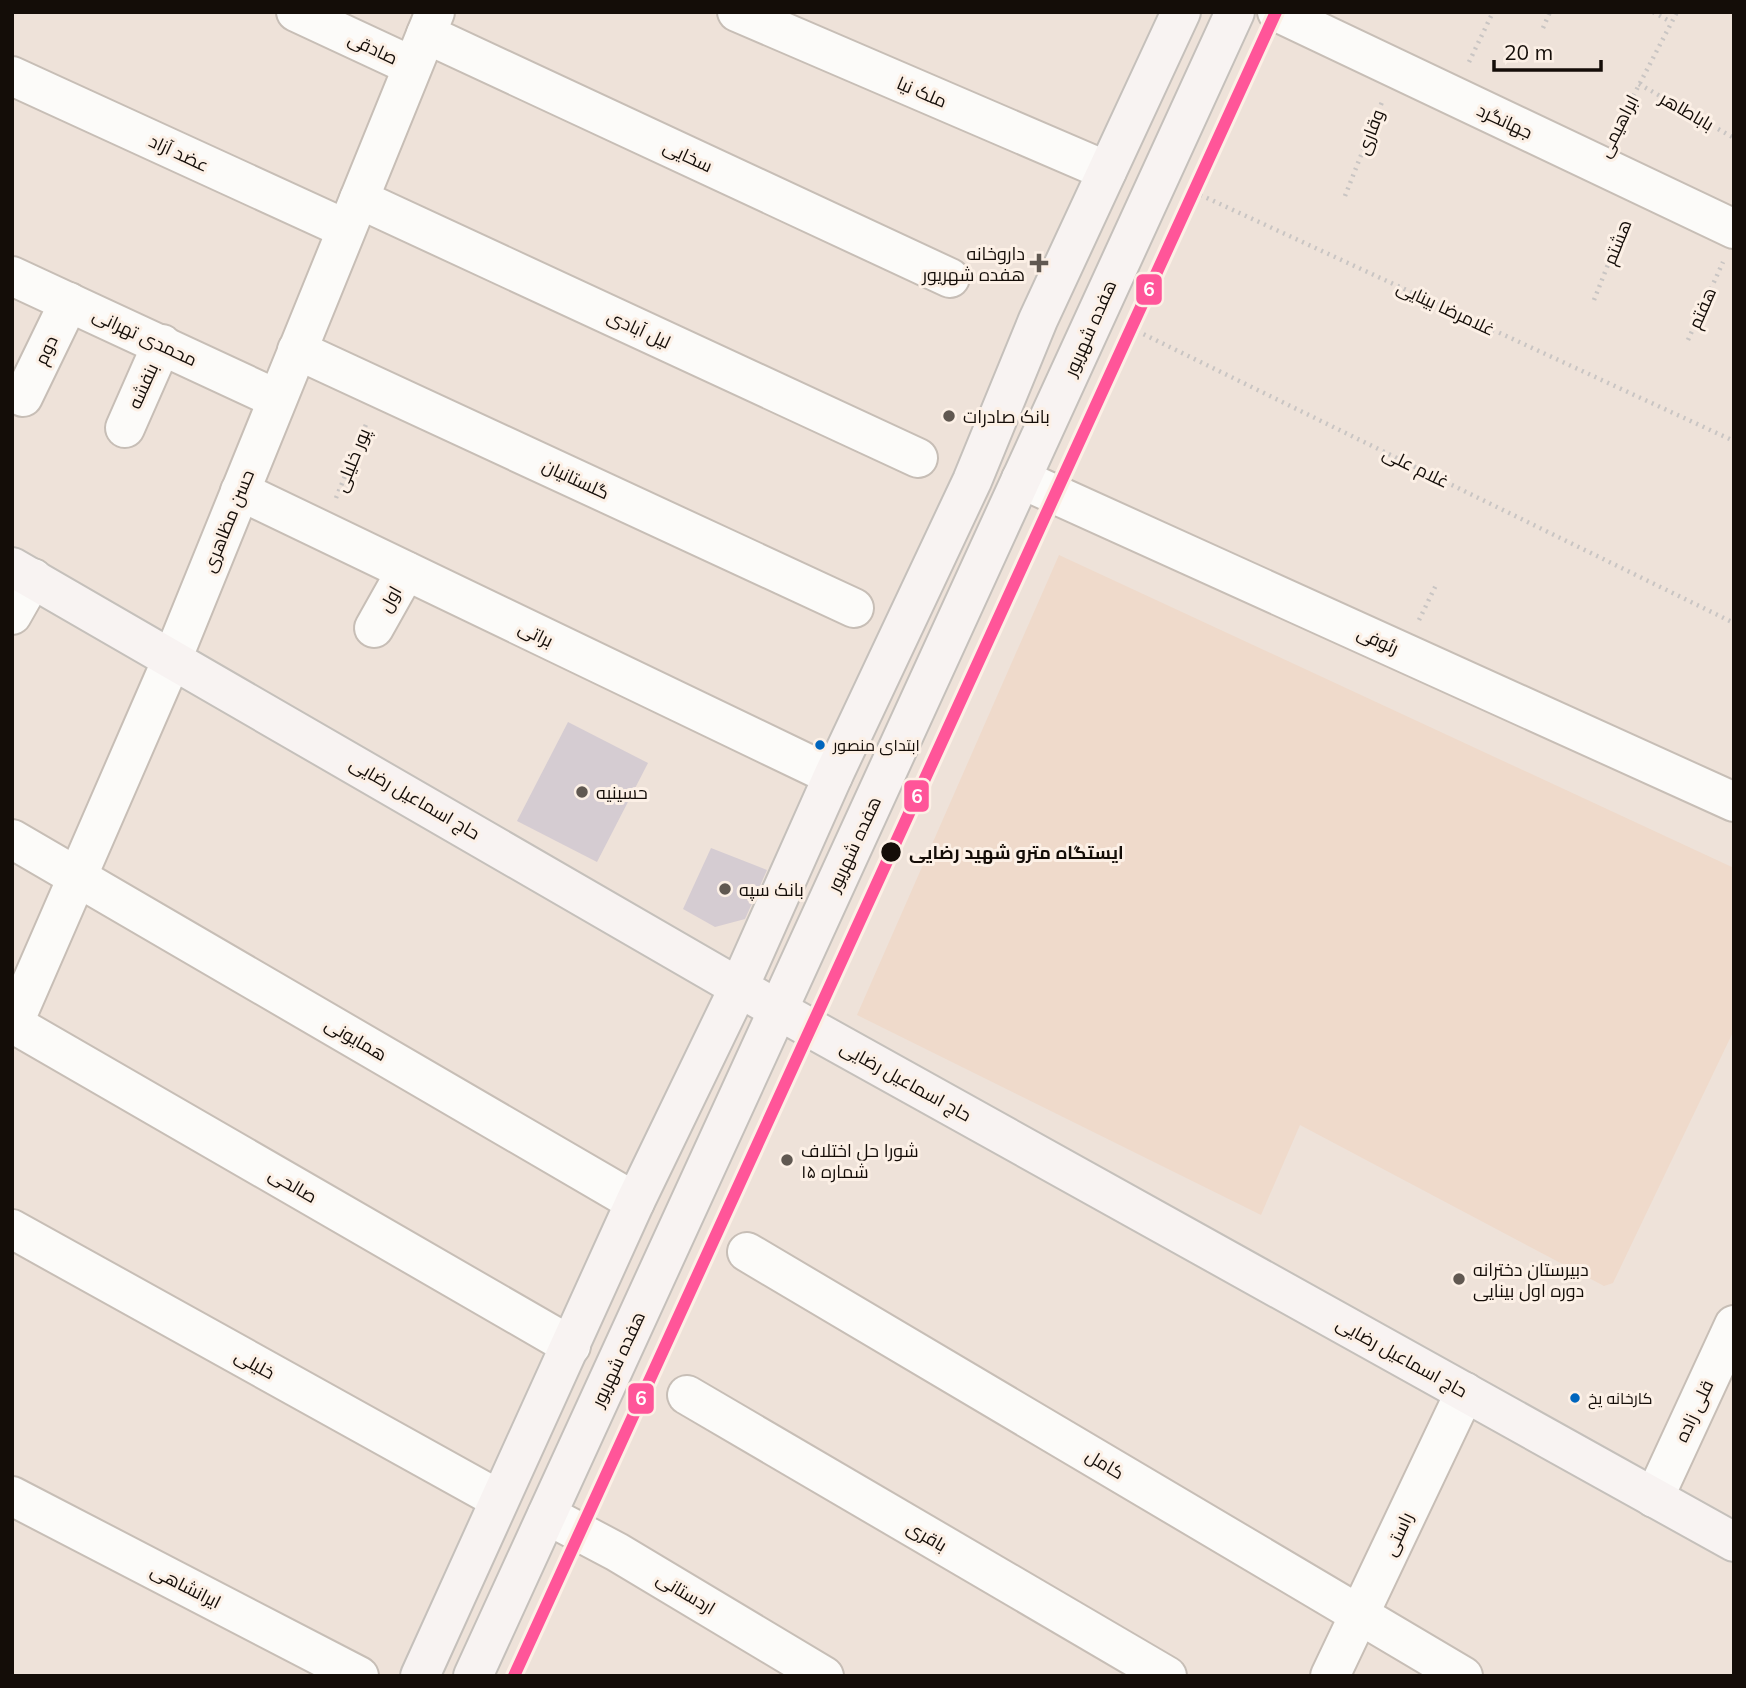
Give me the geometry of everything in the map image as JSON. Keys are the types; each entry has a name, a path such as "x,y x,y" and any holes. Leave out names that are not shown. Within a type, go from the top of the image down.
{"main road":[{"path":"419,1676 498,1499 572,1346 635,1202 739,986 833,776 972,481 1038,320 1181,12"},
{"name":"هفده شهریور","path":"472,1676 1235,12"},
{"name":"حاج اسماعیل رضایی","path":"22,573 173,657 778,1010 1734,1542"}],"street":[{"name":"صادقی","path":"296,12 424,38"},
{"name":"ملک نیا","path":"737,12 1107,171"},
{"name":"جهانگرد","path":"1277,12 1640,184 1731,240"},
{"name":"حسن مظاهری","path":"13,1024 173,657 424,38"},
{"name":"سخایی","path":"424,38 950,278"},
{"name":"عضد آزاد","path":"12,76 353,214"},
{"name":"لیل آبادی","path":"353,214 918,458"},
{"name":"محمدی تهرانی","path":"12,276 277,399"},
{"name":"دوم","path":"23,397 69,302"},
{"name":"بنفشه","path":"125,429 162,344"},
{"name":"گلستانیان","path":"297,350 854,608"},
{"name":"رئوفی","path":"1021,479 1734,802"},
{"name":"براتی","path":"240,491 833,776"},
{"name":"اول","path":"374,628 405,571"},
{"path":"12,615 22,573"},
{"name":"همایونی","path":"12,839 635,1202"},
{"name":"صالحی","path":"13,1024 572,1346"},
{"name":"خلیلی","path":"12,1229 498,1499"},
{"name":"کامل","path":"747,1252 1462,1676"},
{"name":"قلی زاده","path":"1654,1498 1734,1325"},
{"name":"راستی","path":"1330,1676 1465,1392"},
{"name":"باقری","path":"687,1395 1167,1676"},
{"name":"ایرانشاهی","path":"12,1496 359,1676"},
{"name":"اردستانی","path":"547,1515 617,1552 824,1676"}],"path":[{"path":"1453,96 1493,12"},
{"path":"1543,28 1550,12"},
{"path":"1653,12 1671,22"},
{"name":"ابراهیمی","path":"1598,164 1677,12"},
{"name":"وقاری","path":"1345,196 1395,68"},
{"name":"باباطاهر","path":"1640,84 1734,138"},
{"name":"غلامرضا بینایی","path":"1158,176 1734,440"},
{"name":"هشتم","path":"1594,300 1640,184"},
{"name":"هفتم","path":"1688,340 1731,240"},
{"name":"غلام علی","path":"1098,312 1734,622"},
{"name":"پور خلیلی","path":"323,531 381,388"}],"shaded area":[{"path":"1059,555 1734,868 1734,1030 1613,1283 1604,1286 1300,1125 1261,1215 857,1015"}],"building":[{"name":"حسینیه","path":"568,722 648,763 597,862 517,821"},
{"name":"بانک سپه","path":"711,848 767,870 745,919 715,927 683,909"}],"transit line":[{"name":"6","path":"514,1676 1276,12"}],"place":[{"name":"داروخانه هفده شهریور","path":"1039,263"},
{"name":"بانک صادرات","path":"949,416"},
{"name":"ابتدای منصور","path":"820,745"},
{"name":"حسینیه","path":"582,792"},
{"name":"ایستگاه مترو شهید رضایی","path":"891,852"},
{"name":"بانک سپه","path":"725,889"},
{"name":"شورا حل اختلاف شماره ۱۵","path":"787,1160"},
{"name":"دبیرستان دخترانه دوره اول بینایی","path":"1459,1279"},
{"name":"کارخانه یخ","path":"1575,1398"}]}
